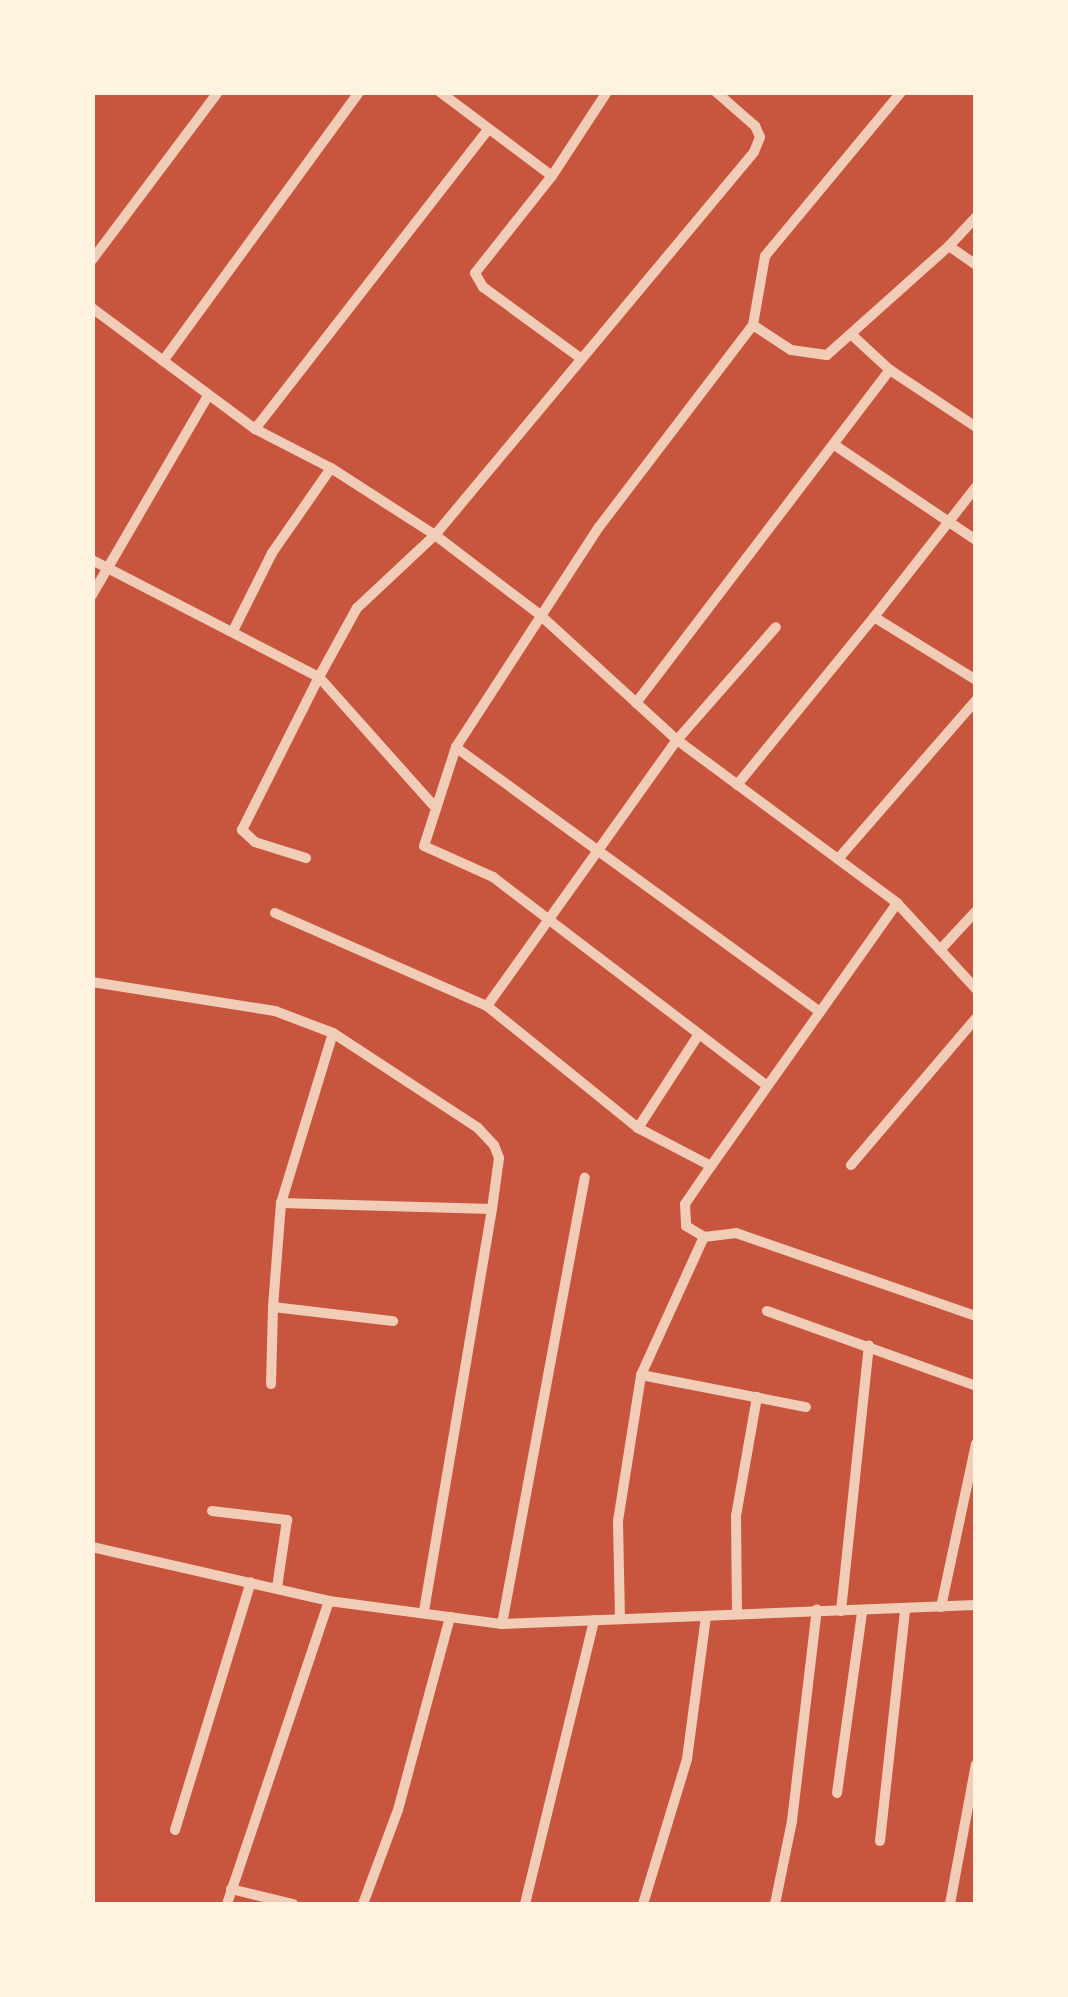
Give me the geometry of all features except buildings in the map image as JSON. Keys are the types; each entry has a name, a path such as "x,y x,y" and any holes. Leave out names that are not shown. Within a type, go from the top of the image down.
{"street":[{"path":"92,260 218,92"},
{"path":"163,361 359,92"},
{"path":"440,92 552,176"},
{"path":"578,357 484,288 475,273 552,176 607,92"},
{"path":"306,858 255,842 242,830 319,677 357,608 435,535 578,357 754,152 760,136 755,126 716,92"},
{"path":"766,1084 493,877 424,846 433,805 456,747 539,614 752,325 765,256 900,92"},
{"path":"255,429 488,130"},
{"path":"752,325 808,355 827,355 854,336 976,216"},
{"path":"949,246 976,265"},
{"path":"93,311 255,429 332,468 435,535 539,614 677,740 897,902 976,989"},
{"path":"854,336 890,370 976,427"},
{"path":"636,703 836,446 890,370"},
{"path":"92,595 208,396"},
{"path":"836,446 976,540"},
{"path":"234,629 272,554 332,468"},
{"path":"737,784 976,487"},
{"path":"92,560 234,629 319,677 433,805"},
{"path":"874,617 976,680"},
{"path":"487,1006 677,740 776,628"},
{"path":"838,859 976,700"},
{"path":"456,747 816,1009"},
{"path":"897,902 816,1009 685,1204 686,1226 704,1238 736,1233 976,1316"},
{"path":"940,950 976,912"},
{"path":"276,913 487,1006 638,1128 711,1166"},
{"path":"92,982 275,1011 333,1033 478,1128 499,1158 424,1609"},
{"path":"851,1164 976,1018"},
{"path":"271,1384 281,1203 333,1033"},
{"path":"638,1128 698,1034"},
{"path":"502,1624 585,1178"},
{"path":"281,1203 492,1208"},
{"path":"620,1618 618,1521 641,1374 704,1238"},
{"path":"273,1308 393,1321"},
{"path":"767,1310 976,1386"},
{"path":"841,1611 869,1345"},
{"path":"641,1374 806,1407"},
{"path":"737,1610 736,1516 757,1397"},
{"path":"941,1607 976,1444"},
{"path":"212,1511 287,1520 278,1588"},
{"path":"92,1547 329,1601 424,1609 502,1624 706,1616 737,1610 862,1612 976,1605"},
{"path":"175,1830 251,1582"},
{"path":"227,1904 329,1601"},
{"path":"774,1904 792,1821 818,1609"},
{"path":"880,1841 904,1610"},
{"path":"837,1793 862,1612"},
{"path":"644,1904 687,1759 706,1616"},
{"path":"364,1904 398,1810 450,1617"},
{"path":"525,1904 594,1620"},
{"path":"950,1904 976,1764"},
{"path":"231,1888 293,1904"}]}
